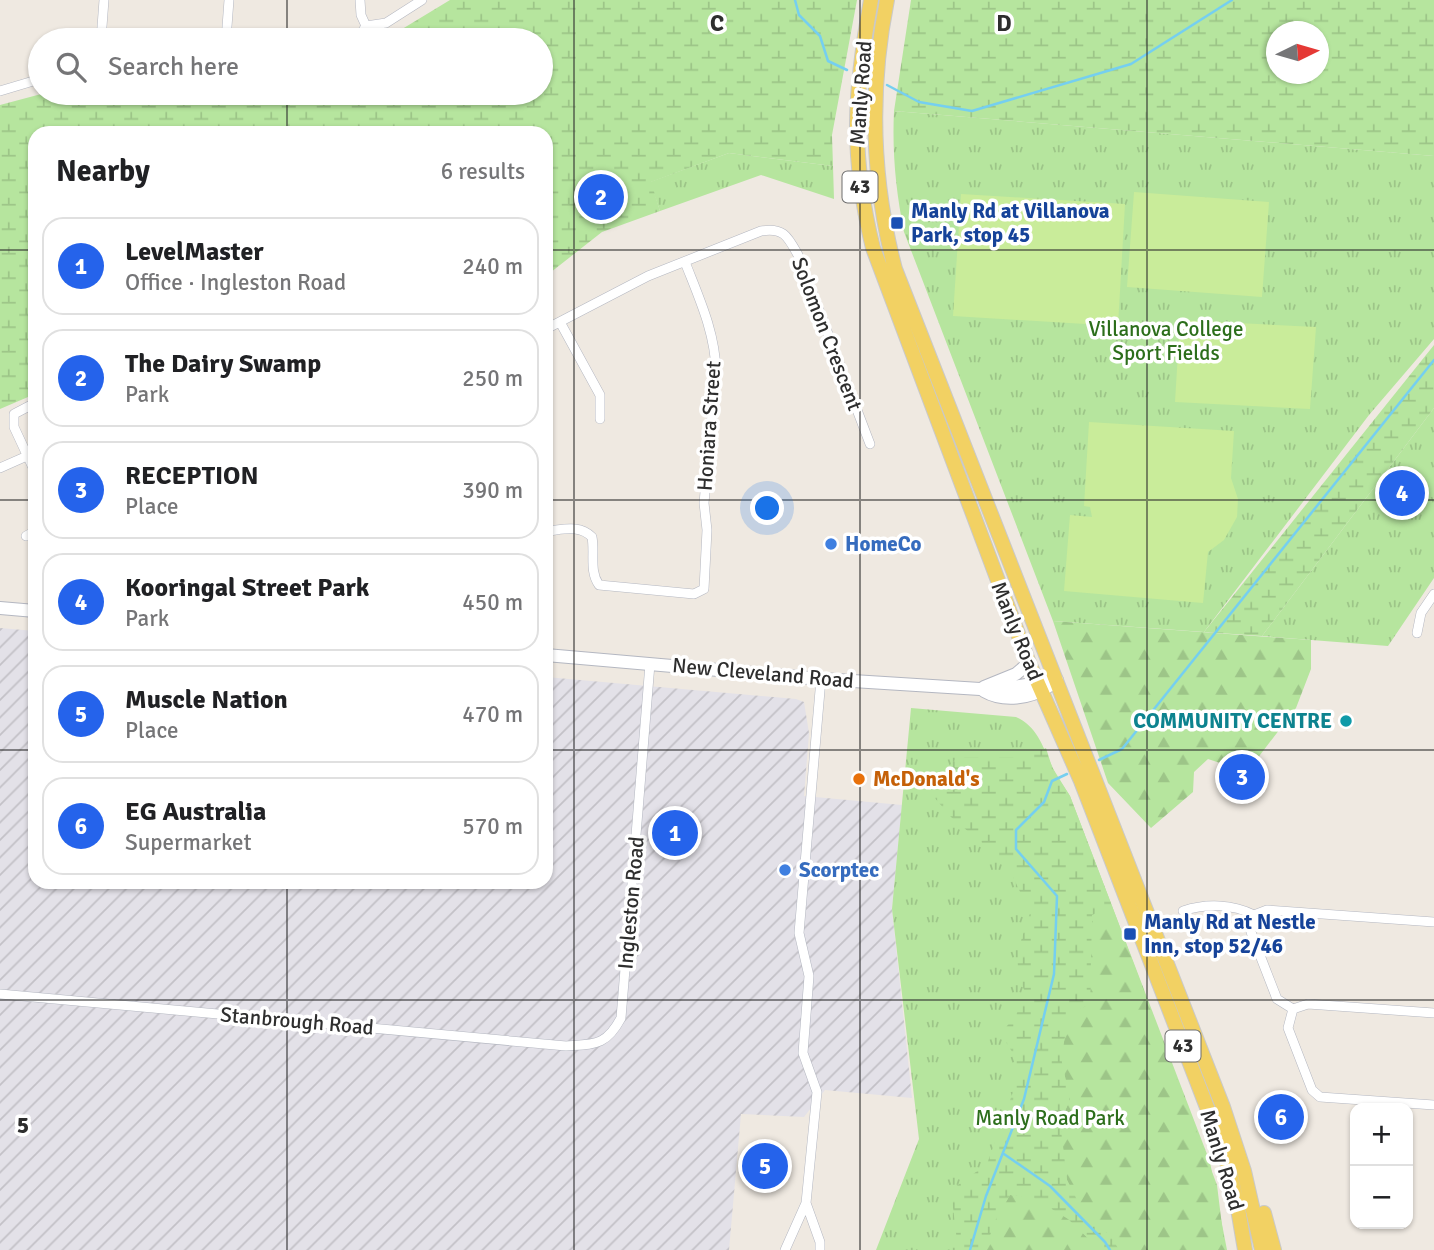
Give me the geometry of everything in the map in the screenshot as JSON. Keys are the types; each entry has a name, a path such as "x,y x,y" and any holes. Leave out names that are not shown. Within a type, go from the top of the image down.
{"main road":[{"name":"Manly Road","path":"871,0 858,81 855,126 865,217 883,279 937,414 1029,663 1081,780 1225,1154 1245,1250"},
{"name":"Manly Road","path":"887,0 877,73 875,131 879,195 889,247 1237,1145 1262,1250"},
{"path":"1237,1145 1246,1154 1251,1165 1274,1250"}],"street":[{"path":"102,28 104,0"},
{"path":"227,28 229,0"},
{"path":"360,0 361,15 366,26 386,23 422,0"},
{"path":"0,91 28,83"},
{"name":"Solomon Crescent","path":"553,326 648,276 761,231 773,229 789,239 799,256 870,444"},
{"name":"Honiara Street","path":"553,530 579,528 586,530 592,537 594,578 599,585 694,594 701,593 706,585 708,530 704,503 716,371 715,352 712,334 685,262"},
{"path":"560,322 600,395 600,419"},
{"path":"0,468 27,456 13,419 14,414 28,407"},
{"path":"1417,634 1421,613 1434,594"},
{"path":"0,608 28,610"},
{"name":"New Cleveland Road","path":"553,656 821,679 980,689 996,698 1022,696 1058,680"},
{"name":"New Cleveland Road","path":"980,689 1016,674 1029,663"},
{"name":"Ingleston Road","path":"593,1044 612,1034 621,1018 650,664"},
{"path":"785,1250 806,1203 817,1092 803,1053 809,976 799,933 821,679"},
{"path":"1183,911 1199,906 1241,908 1254,915"},
{"path":"1293,1009 1277,999 1251,932 1254,915 1267,910 1434,922"},
{"name":"Stanbrough Road","path":"0,994 555,1045 593,1044"},
{"path":"1293,1009 1308,1004 1434,1013"},
{"path":"1293,1009 1288,1028 1312,1090 1320,1097 1434,1105"},
{"path":"806,1203 820,1242 820,1250"}],"shaded area":[{"path":"0,628 28,630 28,889 553,889 553,678 796,699 804,702 809,733 804,796 902,805 892,909 912,1098 825,1090 804,1117 741,1114 729,1250 0,1250"}],"green space":[{"path":"450,0 857,0 832,135 833,166 729,153 651,182 660,211 602,232 553,270 553,126 28,126 28,397 0,409 0,105 28,98 28,105 553,105 553,28 404,28"},
{"path":"911,0 1434,0 1434,156 894,111"},
{"name":"Villanova College Sport Fields","path":"894,111 1434,156 1434,339 1369,415 1204,632 1053,621 904,232 895,172"},
{"path":"729,153 833,166 834,199 761,175 660,211 650,182"},
{"path":"1134,192 1269,202 1262,297 1127,287"},
{"path":"961,194 1125,204 1118,326 953,316"},
{"path":"1180,320 1316,327 1310,409 1175,402"},
{"path":"1434,345 1434,408 1262,636 1204,632"},
{"path":"1434,408 1434,578 1388,646 1262,636"},
{"path":"1089,422 1234,431 1231,478 1238,499 1237,517 1224,540 1208,552 1203,603 1064,591 1070,515 1092,517 1090,507 1084,506"},
{"path":"1053,621 1311,640 1311,669 1296,708 1250,768 1232,767 1208,759 1194,772 1193,792 1151,828 1108,783"},
{"name":"Manly Road Park","path":"911,708 1016,717 1029,726 1038,738 1070,796 1210,1162 1227,1250 876,1250 919,1139 892,909"},
{"path":"1046,748 1052,767 1070,796 1112,906 1092,915 1090,1004 1069,1015 1061,1058 1070,1100 1060,1122 1067,1180 1080,1206 1112,1238 1119,1250 1100,1250 1068,1219 1034,1198 1010,1195 995,1221 985,1250 958,1250 951,1190 987,1164 1017,1081 1014,1055 1001,1034 1028,998 1019,975 1018,956 1030,913 1007,864 951,817 934,797 938,777 958,757 1026,757"},
{"path":"1112,906 1217,1185 1225,1250 1119,1250 1112,1238 1080,1206 1067,1180 1060,1122 1070,1100 1061,1058 1069,1014 1090,1004 1092,915"},
{"path":"1010,1195 1034,1198 1069,1219 1100,1250 985,1250 995,1221"}],"waterway":[{"path":"795,0 799,15 820,36 828,61 847,70"},
{"path":"887,85 919,102 972,111 1131,64 1232,0"},
{"path":"1099,760 1122,749 1434,360"},
{"path":"970,1250 986,1196 1024,1099 1054,974 1057,896 1016,849 1016,830 1044,802 1052,781 1067,774"},
{"path":"1004,1154 1050,1186 1110,1250"}],"place":[{"name":"The Dairy Swamp","path":"601,197"},
{"name":"Manly Rd at Villanova Park, stop 45","path":"897,223"},
{"name":"Kooringal Street Park","path":"1402,493"},
{"name":"HomeCo","path":"831,544"},
{"name":"COMMUNITY CENTRE","path":"1346,721"},
{"name":"RECEPTION","path":"1242,777"},
{"name":"McDonald's","path":"859,779"},
{"name":"LevelMaster","path":"675,833"},
{"name":"Scorptec","path":"785,870"},
{"name":"Manly Rd at Nestle Inn, stop 52/46","path":"1130,934"},
{"name":"EG Australia","path":"1281,1117"},
{"name":"Muscle Nation","path":"765,1166"}]}
